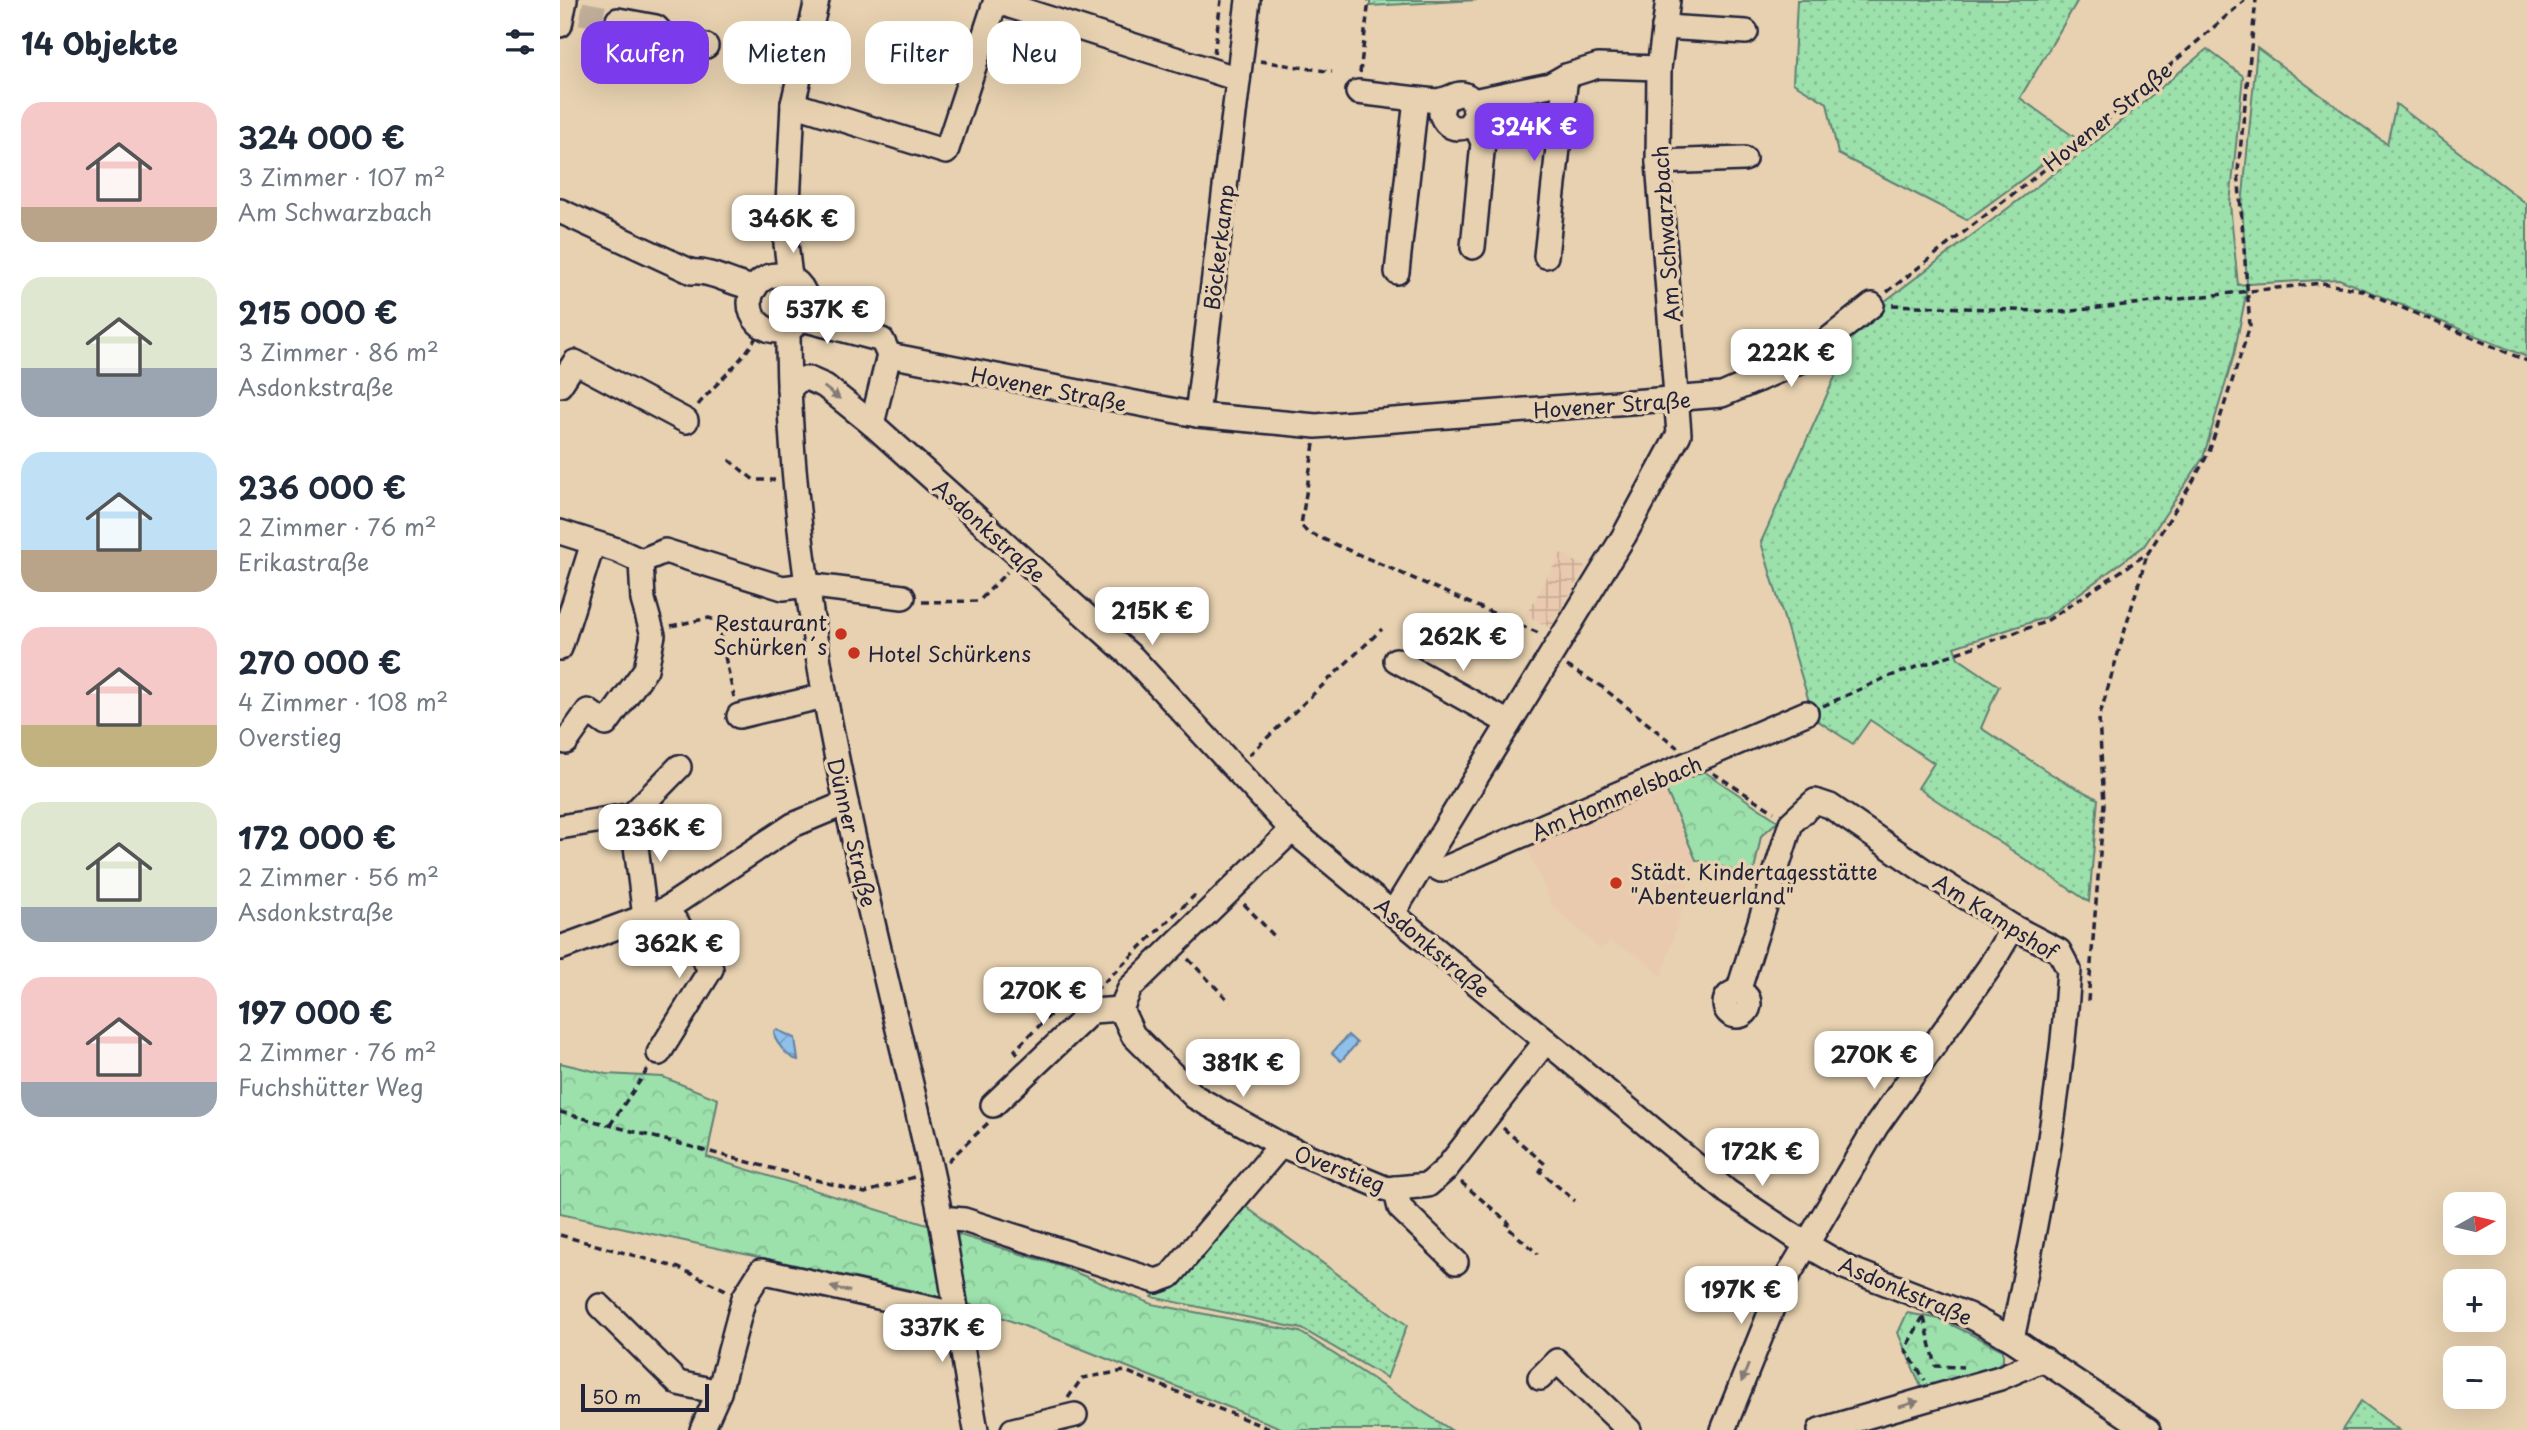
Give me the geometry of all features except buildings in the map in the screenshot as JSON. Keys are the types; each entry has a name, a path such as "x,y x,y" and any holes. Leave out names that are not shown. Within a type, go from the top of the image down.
{"street":[{"path":"560,211 692,272 699,284 752,297 782,276 793,104 817,0"},
{"name":"Böckerkamp","path":"1197,415 1248,0"},
{"name":"Am Schwarzbach","path":"1668,0 1659,68 1658,162 1678,400"},
{"path":"793,104 946,152 1003,3 1212,71 1239,69"},
{"path":"618,20 623,21"},
{"path":"1664,27 1746,32"},
{"path":"1358,92 1444,100 1441,114 1448,125 1461,129 1473,111 1598,66 1659,68"},
{"path":"1546,256 1566,76"},
{"path":"1396,272 1416,99"},
{"path":"1473,111 1483,142 1473,247"},
{"path":"1658,162 1744,159"},
{"name":"Dünner Straße","path":"782,276 805,293 786,322 776,408 789,441"},
{"name":"Dünner Straße","path":"752,297 754,318 786,322"},
{"name":"Hovener Straße","path":"889,355 1197,415 1317,426 1722,395 1801,361 1872,305"},
{"path":"786,322 862,332 882,340 889,355 872,424"},
{"name":"Dünner Straße","path":"786,322 789,441 806,585 824,696 846,803 931,1169 976,1430"},
{"path":"560,385 575,362 686,421"},
{"name":"Asdonkstraße","path":"789,389 800,379 809,379 825,386 872,424 1133,658 1292,830 1728,1192 1807,1245 1847,1268 1925,1307 2012,1339 2148,1430"},
{"path":"1393,913 1624,536 1679,434 1678,400"},
{"path":"560,532 640,561 664,551 783,588 806,585 903,597"},
{"path":"560,648 593,543"},
{"path":"566,742 588,711 606,724 646,669 652,630 643,600 640,561"},
{"path":"1396,660 1509,723"},
{"path":"738,716 824,696"},
{"name":"Am Hommelsbach","path":"1424,862 1441,870 1697,763 1806,713"},
{"path":"560,827 632,815 679,767"},
{"name":"Am Kampshof","path":"1791,823 1815,801 1830,806 2013,928 2059,951 2069,970 2061,1056 2039,1211 2012,1339"},
{"path":"560,948 655,913 793,825 846,803"},
{"path":"632,815 655,913 711,969 659,1053"},
{"path":"1738,992 1791,823"},
{"path":"993,1105 1092,1012 1121,1009 1130,988 1292,830"},
{"path":"1723,1430 1779,1291 1877,1125 1989,968 2013,928"},
{"name":"Overstieg","path":"1121,1009 1133,1035 1195,1097 1281,1144 1359,1180 1387,1189 1428,1185 1446,1169 1546,1041"},
{"path":"940,1218 964,1220 1156,1281 1170,1276 1281,1144"},
{"path":"1395,1188 1400,1208 1456,1262"},
{"path":"702,1430 719,1392 744,1298 761,1271 955,1314"},
{"path":"600,1306 678,1383 719,1392"},
{"path":"1820,1430 1870,1423 1933,1397 2000,1378 2044,1359"},
{"path":"1539,1378 1557,1361 1629,1430"},
{"path":"1013,1430 1071,1407"}],"path":[{"path":"1212,71 1221,0"},
{"path":"1358,92 1369,0"},
{"name":"Hovener Straße","path":"1872,305 1993,206 2099,127 2245,0"},
{"path":"2099,718 2148,552 2209,452 2250,326 2238,171 2256,0"},
{"path":"1239,69 1332,72"},
{"path":"1872,305 2062,312 2247,289 2322,283 2361,290 2527,361"},
{"path":"686,421 716,382 786,322"},
{"path":"1317,426 1301,525 1307,532 1555,649 1697,763 1791,823"},
{"path":"729,460 754,480 794,479"},
{"path":"1806,713 1885,678 2045,622 2148,552"},
{"path":"903,597 924,602 979,601 1021,558"},
{"path":"652,630 709,618 717,621 738,716"},
{"path":"1234,769 1382,629"},
{"path":"1090,996 1193,895 1228,892 1277,939"},
{"path":"1174,945 1230,1002"},
{"path":"1032,1068 1014,1049 1061,1004 1072,1015"},
{"path":"610,1125 659,1053"},
{"path":"560,1112 865,1193 942,1167 991,1121 993,1105"},
{"path":"1488,1115 1545,1164 1540,1171 1574,1201"},
{"path":"1446,1169 1509,1223 1506,1226 1538,1254"},
{"path":"560,1235 679,1268 744,1298"},
{"path":"1925,1307 1936,1366 1965,1368"},
{"path":"1925,1307 1905,1349 1933,1397"},
{"path":"1071,1407 1082,1378 1125,1371 1272,1430"}],"shaded area":[{"path":"1561,553 1585,567 1551,628 1526,615"},
{"name":"Städt. Kindertagesstätte \"Abenteuerland\"","path":"1664,785 1696,860 1662,976 1635,954 1609,942 1601,950 1553,907 1526,845"}],"green space":[{"path":"1370,0 1477,0 1370,6"},
{"path":"1797,0 2078,0 2020,98 2077,139 1967,220 1838,154 1827,103 1793,83"},
{"path":"2257,48 2387,144 2396,104 2527,204 2527,357 2339,279 2248,284 2234,355 2203,458 2144,546 2047,617 1954,647 1958,658 1999,686 1981,728 2059,779 2098,799 2089,902 1918,788 1934,763 1870,720 1853,744 1814,718 1761,542 1838,370 1807,360 2093,144 2207,49 2243,76 2230,204 2238,285 2247,284 2242,206"},
{"path":"1699,768 1778,821 1761,836 1753,876 1696,860 1664,785"},
{"path":"560,1063 606,1074 663,1077 718,1099 707,1157 1060,1266 1152,1304 1300,1332 1451,1430 1286,1430 961,1301 560,1214"},
{"path":"1242,1204 1407,1325 1387,1378 1302,1329 1152,1297"},
{"path":"1907,1313 1940,1319 2003,1350 2003,1368 1925,1396 1898,1333"},
{"path":"2361,1401 2399,1430 2342,1430"}],"water":[{"path":"777,1030 795,1038 798,1060 782,1049 774,1035"},
{"path":"1348,1035 1357,1043 1341,1061 1332,1053"}],"tunnel":[{"path":"581,13 618,20"}],"place":[{"name":"Restaurant Schürken´s","path":"841,634"},
{"name":"Hotel Schürkens","path":"854,653"},
{"name":"Städt. Kindertagesstätte \"Abenteuerland\"","path":"1616,883"}]}
